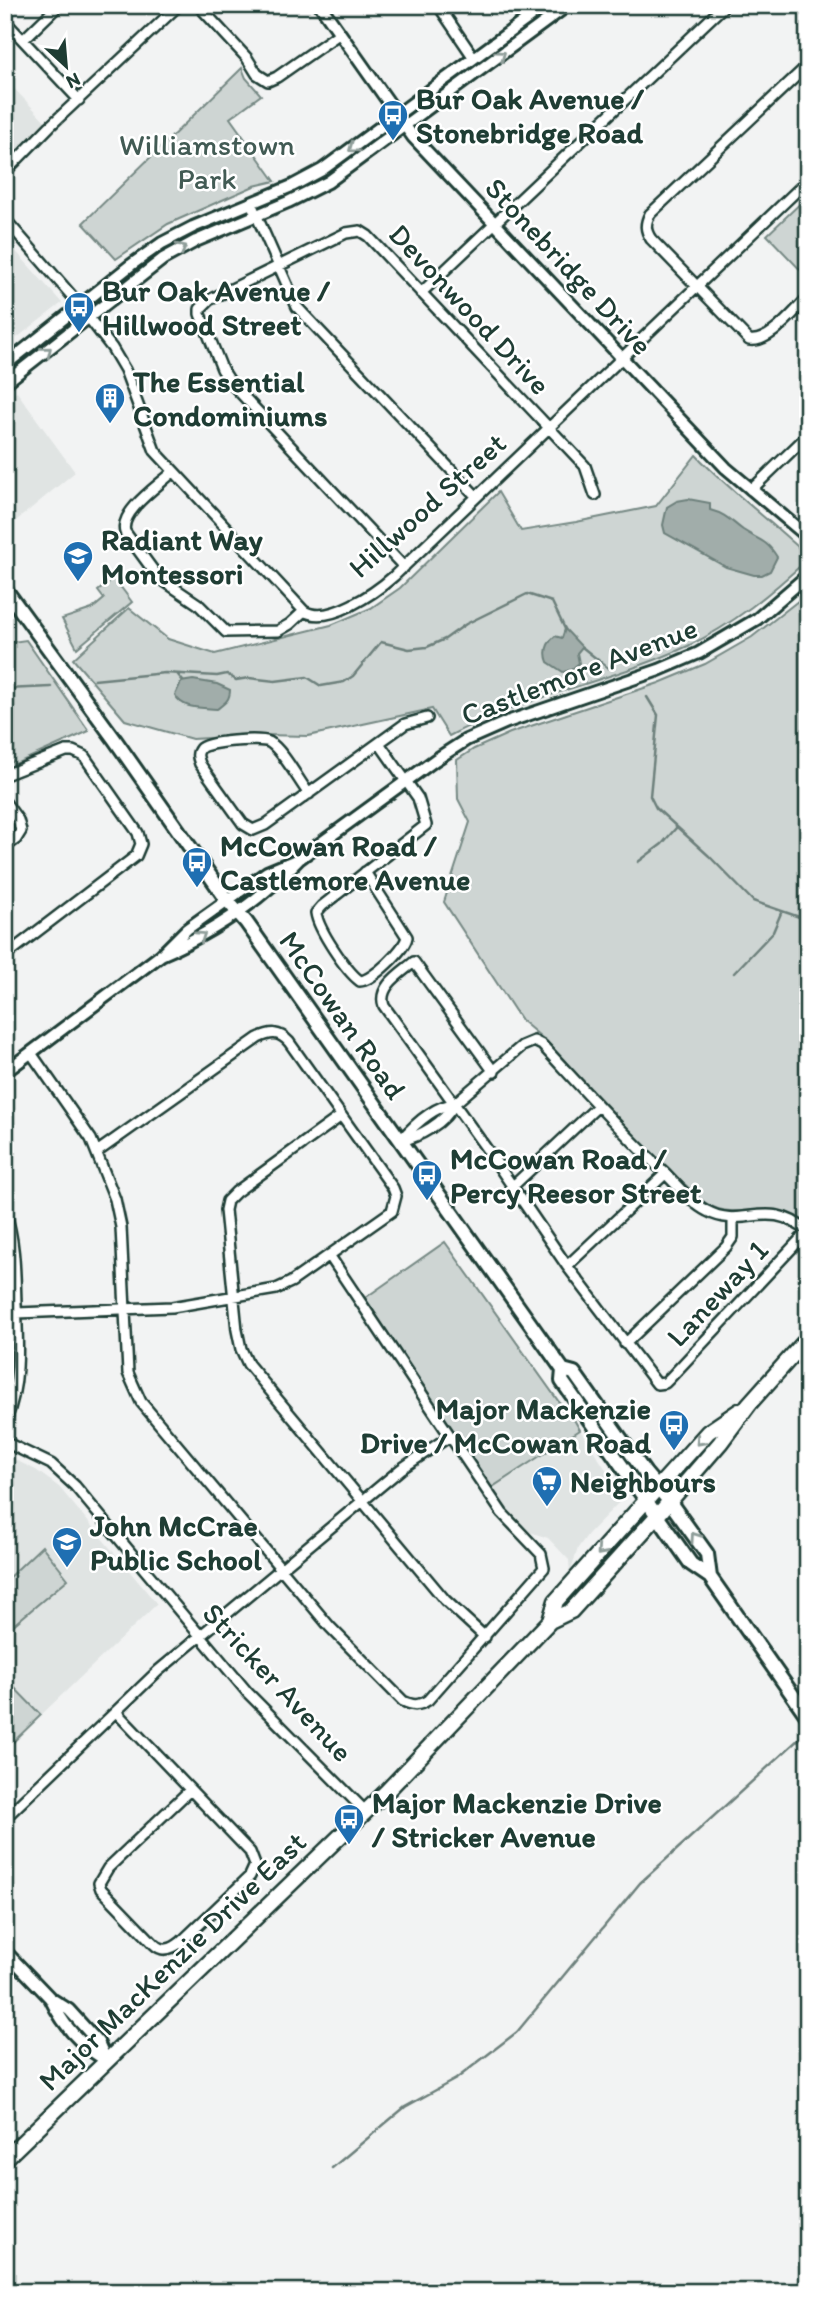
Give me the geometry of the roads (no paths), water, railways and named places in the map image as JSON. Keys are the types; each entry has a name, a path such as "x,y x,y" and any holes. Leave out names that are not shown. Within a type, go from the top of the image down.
{"main road":[{"name":"McCowan Road","path":"5,578 10,604 237,912 563,1370 575,1373 645,1473 669,1501 707,1554 710,1577"},
{"name":"Major MacKenzie Drive East","path":"5,2159 366,1812 550,1621 571,1611 657,1516 720,1443 749,1404 808,1338"},
{"name":"McCowan Road","path":"563,1370 562,1381 646,1501 691,1564 710,1577 808,1717"},
{"name":"Major MacKenzie Drive East","path":"550,1621 556,1601 708,1432 749,1404"}],"street":[{"path":"23,40 59,5"},
{"path":"5,173 179,5"},
{"path":"198,5 247,58 257,74 268,80 277,77 340,33"},
{"name":"Stonebridge Drive","path":"320,5 405,126 726,468 808,537"},
{"path":"438,5 474,58"},
{"path":"5,365 162,243 292,186 322,170 474,58 550,8 568,5"},
{"path":"421,293 725,5"},
{"path":"5,383 163,259 196,241 328,182 405,126 550,8"},
{"path":"5,21 79,100"},
{"path":"808,65 650,214 646,221 646,229 651,239 744,336 755,341 766,337 808,298"},
{"name":"Hillwood Street","path":"304,611 320,615 346,607 382,587 808,180"},
{"path":"251,203 297,307 476,496"},
{"path":"5,219 80,307 118,358 129,380 151,444 173,472 304,611 290,624 278,631 226,632 198,604 158,577 125,533 123,526 129,513 173,472"},
{"name":"Devonwood Drive","path":"277,266 346,233 360,231 368,236 585,466 594,495"},
{"path":"277,266 209,300 200,309 222,369 240,392 404,567"},
{"path":"751,490 808,435"},
{"name":"Castlemore Avenue","path":"162,955 191,943 237,912 277,883 299,859 457,745 494,727 659,670 699,653 757,619 808,575"},
{"path":"309,794 275,747 266,741 212,743 202,746 197,754 200,764 247,828 258,829 309,794 405,724 427,718"},
{"path":"365,872 407,936 403,948 364,982 356,979 350,972 318,923 316,913 365,872 426,825 421,803 379,743"},
{"path":"5,775 66,751 79,753 84,756 138,833 141,844 136,856 5,956"},
{"path":"5,802 18,820 21,831 5,848"},
{"name":"Castlemore Avenue","path":"5,1072 162,955 185,931 227,900 267,872 299,859"},
{"path":"494,1072 414,962 385,989 383,1002 567,1266 625,1344 726,1247 733,1237 733,1218"},
{"path":"17,1313 198,1304 284,1286 392,1211 396,1196 393,1188 282,1034 272,1033 258,1038 97,1152"},
{"path":"400,1141 416,1138 450,1113 454,1104 526,1043 538,1042 665,1174 706,1211 733,1218 772,1214 793,1222 808,1232"},
{"path":"31,1053 73,1111 97,1152 116,1199 121,1227 128,1373 141,1402 330,1627 403,1701 421,1705 542,1572 544,1559 502,1513 329,1255"},
{"path":"512,1186 598,1106"},
{"path":"341,1116 227,1201 225,1210 238,1342 248,1364 362,1501 445,1600 485,1637"},
{"path":"567,1266 665,1174"},
{"path":"5,1211 13,1245 17,1313 17,1377 5,1423"},
{"name":"Laneway 1","path":"625,1344 654,1381 661,1384 670,1378 808,1232"},
{"path":"5,1818 158,1671 401,1469 450,1436"},
{"name":"Stricker Avenue","path":"5,1442 37,1456 60,1471 278,1724 366,1812"},
{"path":"116,1712 250,1852 255,1865 250,1876 181,1942 174,1947 162,1949 106,1894 99,1883 108,1868 190,1790"},
{"path":"5,1951 50,1998 59,2018 89,2050 106,2060"}],"waterway":[{"path":"94,680 165,673 217,676 227,674 236,680 249,678 275,681 307,677 321,686 344,682 353,676 381,642 409,649 427,647 527,594 552,602 565,629"},
{"path":"582,647 608,668"},
{"path":"178,675 183,681"},
{"path":"5,689 51,687"},
{"path":"647,697 658,715 650,796 656,808 753,901 808,920"},
{"path":"638,862 662,844 676,828"},
{"path":"734,973 773,932 781,913"},
{"path":"332,2168 405,2107 456,2079 517,2032 640,1883 800,1738"}],"place":[{"name":"Bur Oak Avenue / Stonebridge Road","path":"393,142"},
{"name":"Bur Oak Avenue / Hillwood Street","path":"79,334"},
{"name":"The Essential Condominiums","path":"110,425"},
{"name":"Radiant Way Montessori","path":"78,583"},
{"name":"McCowan Road / Castlemore Avenue","path":"197,889"},
{"name":"McCowan Road / Percy Reesor Street","path":"427,1202"},
{"name":"Major Mackenzie Drive / McCowan Road","path":"674,1452"},
{"name":"Neighbours","path":"547,1508"},
{"name":"John McCrae Public School","path":"67,1569"},
{"name":"Major Mackenzie Drive / Stricker Avenue","path":"349,1846"}],"park label":[{"name":"Williamstown Park","path":"207,161"}]}
